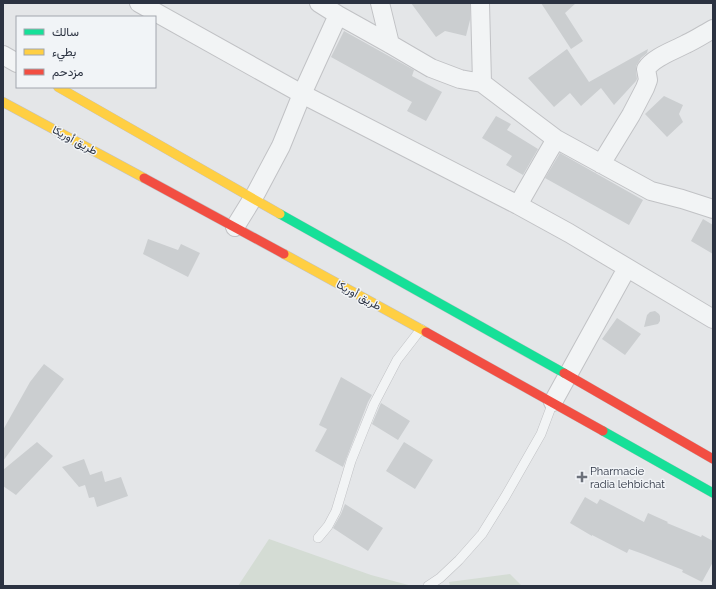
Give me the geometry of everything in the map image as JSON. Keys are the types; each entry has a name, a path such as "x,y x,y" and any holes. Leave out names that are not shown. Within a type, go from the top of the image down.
{"street":[{"path":"139,3 169,10 302,94 518,205 569,233 713,319"},
{"path":"319,3 431,68 460,79 482,83 556,139 651,192 682,199 713,209"},
{"path":"380,3 390,44"},
{"path":"480,3 482,83"},
{"path":"235,227 281,146 302,94 338,15"},
{"path":"601,164 631,115 645,88 648,80 646,68 648,65 656,59 713,29"},
{"path":"3,55 16,62"},
{"path":"60,88 252,199 568,375 713,459"},
{"name":"طريق أوريكا","path":"3,102 421,329 713,493"},
{"path":"518,205 556,139"},
{"path":"553,402 627,268"}],"lane":[{"path":"318,538 328,526 336,511 351,462 374,404 397,360 421,329"},
{"path":"428,586 440,578 459,560 482,534 541,434 553,402"}],"shaded area":[{"path":"269,539 371,575 412,586 238,586"},
{"path":"510,574 522,586 450,586 449,582"}],"building":[{"path":"411,3 470,3 470,20 466,36 445,31 436,37"},
{"path":"541,3 576,3 565,13 583,41 571,49"},
{"path":"344,31 414,70 412,76 442,92 426,121 407,111 412,102 331,57"},
{"path":"567,49 589,82 648,49 647,53 641,58 636,66 636,81 614,105 601,88 581,106 570,93 554,107 528,78"},
{"path":"664,96 683,105 679,114 683,122 667,137 645,114"},
{"path":"496,116 511,124 507,130 538,149 523,175 506,165 512,156 482,138"},
{"path":"560,153 643,200 629,225 545,178"},
{"path":"703,219 713,225 713,254 691,241"},
{"path":"148,239 178,250 181,244 200,253 188,277 143,254"},
{"path":"655,311 660,316 660,321 658,324 644,327 647,315 650,312"},
{"path":"617,318 641,334 625,355 602,339"},
{"path":"44,364 64,379 3,461 3,430 30,382"},
{"path":"341,377 372,395 343,467 315,451 327,429 319,425"},
{"path":"381,403 410,421 398,440 372,424"},
{"path":"37,442 53,456 16,495 3,486 3,470"},
{"path":"404,442 433,460 415,489 386,471"},
{"path":"84,459 90,475 102,471 105,482 121,477 128,496 97,507 94,497 89,498 85,485 79,487 62,467"},
{"path":"585,497 597,504 600,499 644,522 648,513 668,522 667,523 701,537 702,535 713,541 713,562 702,582 682,572 683,570 643,554 629,549 627,553 592,536 570,523"},
{"path":"345,504 383,528 368,551 333,528"}],"traffic: fast":[{"path":"280,214 564,373"},
{"path":"603,431 713,493"}],"traffic: slow":[{"path":"60,88 280,214"},
{"path":"3,102 144,178"},
{"path":"284,254 426,332"}],"traffic: jam":[{"path":"144,178 284,254"},
{"path":"426,332 603,431"},
{"path":"564,373 713,459"}],"place":[{"name":"Pharmacie radia lehbichat","path":"582,477"}]}
